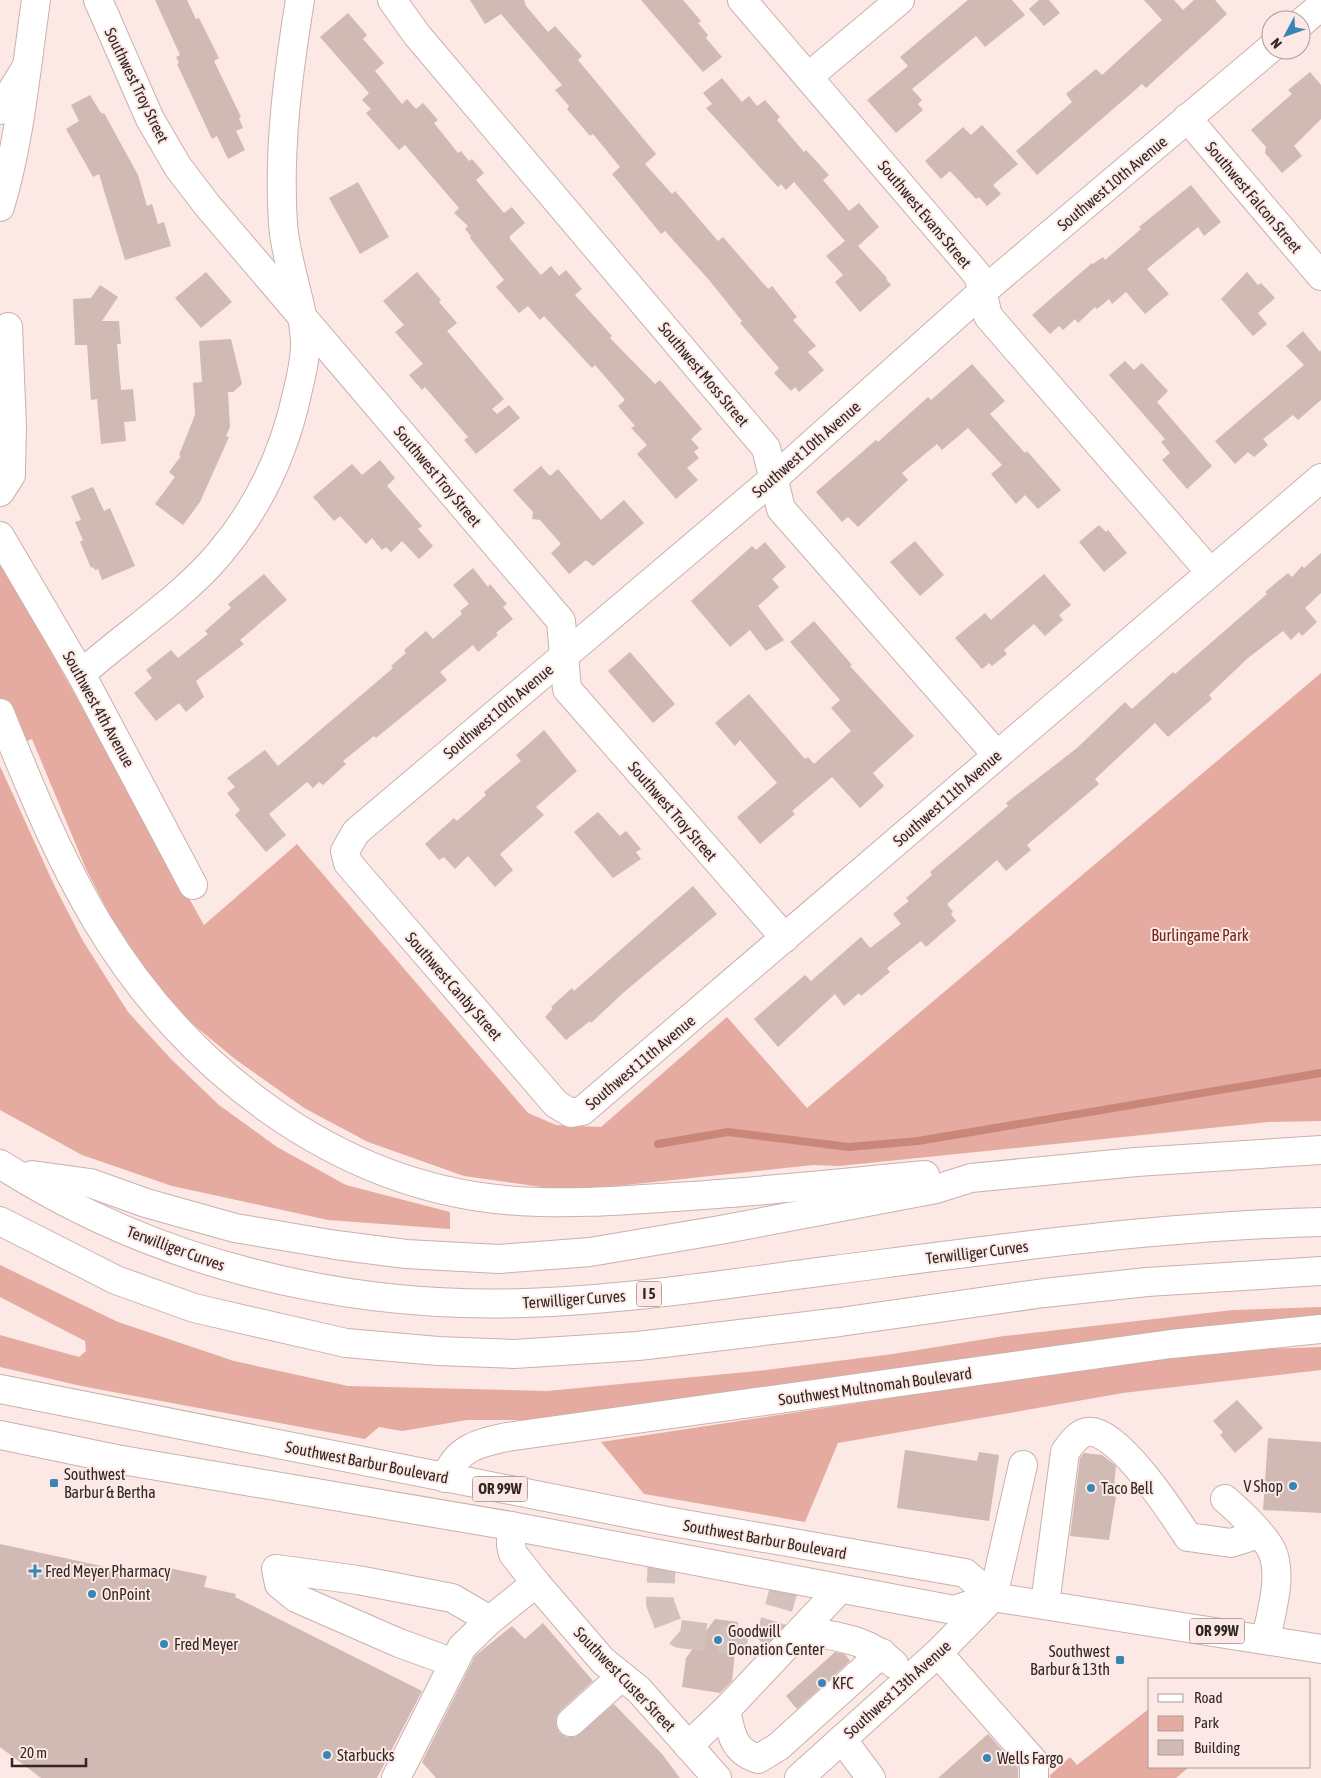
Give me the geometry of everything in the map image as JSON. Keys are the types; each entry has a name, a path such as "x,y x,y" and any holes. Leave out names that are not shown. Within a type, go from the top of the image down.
{"main road":[{"path":"0,207 13,158 36,0"},
{"name":"Southwest Troy Street","path":"98,0 150,119 178,166 207,206 302,315 561,621 567,689 785,938"},
{"path":"81,674 197,577 219,554 256,503 271,474 286,436 303,366 305,342 302,315 286,243 282,193 285,95 300,0"},
{"name":"Southwest Moss Street","path":"392,0 423,42 766,448 781,509 997,755"},
{"name":"Southwest Evans Street","path":"742,0 975,272 979,278 981,293 988,316 1210,572"},
{"path":"808,77 900,0"},
{"path":"1311,14 1321,6"},
{"name":"Southwest 10th Avenue","path":"345,851 356,832 774,479 981,293 1261,56"},
{"path":"0,110 27,66"},
{"name":"Southwest Falcon Street","path":"1187,118 1321,276"},
{"path":"0,492 11,474 12,428 8,327"},
{"name":"Southwest 11th Avenue","path":"571,1113 582,1111 590,1106 1321,478"},
{"name":"Southwest 4th Avenue","path":"0,536 81,674 193,885"},
{"path":"0,713 85,900 124,963 144,990 215,1067 244,1091 305,1133 376,1170 430,1187 470,1196 507,1200 568,1202 685,1197 938,1174 971,1178"},
{"name":"Southwest Canby Street","path":"345,851 348,863 354,872 556,1104 571,1113"},
{"path":"6,1168 90,1183 146,1203 235,1228 336,1246 406,1254 499,1259 590,1252 936,1189 971,1178 1136,1162 1321,1150"},
{"name":"Terwilliger Curves","path":"6,1168 102,1220 168,1247 248,1273 384,1298 452,1303 524,1304 653,1293 1037,1244 1276,1223 1321,1222"},
{"path":"0,1221 116,1280 194,1308 346,1343 438,1351 514,1354 638,1346 840,1322 1044,1293 1147,1282 1321,1271"},
{"name":"Southwest Multnomah Boulevard","path":"445,1478 457,1456 469,1448 484,1442 507,1437 1171,1344 1321,1329"},
{"name":"Southwest Barbur Boulevard","path":"0,1389 667,1521 965,1573 993,1597"},
{"path":"1045,1604 1065,1452 1074,1440 1087,1432 1100,1433 1109,1438 1124,1453 1163,1498 1188,1537 1231,1542 1259,1534"},
{"name":"Southwest Barbur Boulevard","path":"0,1436 116,1459 511,1526 839,1590 954,1610 993,1597 1321,1649"},
{"path":"993,1597 1023,1465"},
{"path":"1225,1499 1259,1534 1273,1553 1275,1572 1274,1598 1266,1639"},
{"name":"Southwest Custer Street","path":"511,1526 511,1546 514,1554 536,1583 604,1661 639,1690 716,1778"},
{"path":"454,1663 399,1643 296,1598 279,1584 276,1569 358,1580 452,1598 490,1620"},
{"path":"396,1778 462,1647 490,1620 536,1583"},
{"path":"688,1746 726,1710 769,1652 802,1630 839,1590"},
{"name":"Southwest 13th Avenue","path":"800,1778 938,1653 993,1597"},
{"path":"802,1630 862,1642 882,1653 910,1679"},
{"path":"726,1710 736,1744 746,1755 758,1760 778,1747 882,1653"},
{"path":"938,1653 1034,1762 1034,1778"},
{"path":"571,1722 622,1676"},
{"path":"842,1739 871,1778"}],"green space":[{"name":"Burlingame Park","path":"0,561 204,925 297,844 528,1113 556,1125 601,1127 727,1017 807,1108 1321,673 1321,1121 1269,1122 839,1166 813,1165 570,1191 464,1176 368,1142 304,1108 235,1059 195,1026 163,994 113,921 86,869 32,739 0,752"},
{"path":"0,766 55,887 83,941 128,1012 171,1059 219,1105 277,1147 346,1185 450,1212 450,1229 328,1220 172,1186 82,1155 0,1110"},
{"path":"0,1265 118,1322 234,1361 348,1386 547,1391 757,1371 893,1354 1004,1336 1233,1310 1321,1307 1321,1321 547,1420 467,1420 402,1431 379,1427 365,1439 81,1386 0,1367 0,1335 79,1357 86,1351 85,1341 0,1297"},
{"path":"1321,1347 1321,1370 1123,1393 838,1443 805,1522 644,1494 601,1442 1202,1351"},
{"path":"1148,1710 1148,1768 1188,1768 1176,1778 1051,1778 1049,1776 1070,1757 1077,1765"}],"building":[{"path":"155,0 187,0 196,19 199,18 219,58 214,61 241,117 239,118 243,128 236,131 245,150 228,159 217,136 212,139 177,64 179,63 176,57 180,55"},
{"path":"470,0 524,0 526,6 548,32 555,26 582,56 578,60 656,154 645,164 672,194 675,191 718,241 723,237 768,289 772,286 797,317 793,320 816,346 808,352 824,370 799,392 795,387 791,391 774,373 779,368 740,323 742,321 709,280 665,231 661,234 612,174 620,167 593,134 590,136 567,109 569,106 555,90 562,85 501,14 485,24"},
{"path":"641,0 683,0 701,21 698,23 708,35 706,38 722,57 703,72"},
{"path":"968,0 1012,0 1025,15 985,47 976,36 912,89 922,100 918,104 923,110 896,133 867,100 908,66 900,57"},
{"path":"1039,0 1049,0 1060,13 1044,26 1029,9"},
{"path":"1144,0 1174,0 1183,10 1194,0 1215,0 1227,14 1146,88 1142,84 1037,175 1016,151 1072,102 1066,94 1096,69 1102,75 1162,20"},
{"path":"348,13 367,35 363,39 384,63 375,71 402,104 407,99 416,109 423,103 438,120 434,123 458,153 461,151 469,161 472,159 484,173 476,180 504,213 512,207 525,223 510,236 510,239 541,275 551,266 559,276 566,270 582,289 575,295 612,336 610,338 655,384 660,380 702,429 691,439 699,448 694,452 699,458 687,468 698,480 676,499 637,454 647,445 631,428 635,426 618,406 625,400 595,365 592,368 544,316 540,320 528,306 519,313 496,287 504,280 470,238 471,236 465,229 468,226 454,213 459,208 405,145 399,150 366,113 371,109 362,100 369,93 320,37"},
{"path":"1310,72 1321,85 1321,119 1294,146 1302,156 1282,173 1265,153 1266,147 1251,130 1292,94 1288,90"},
{"path":"722,78 742,102 749,96 757,106 765,100 780,117 777,120 804,152 806,150 829,175 823,180 849,211 859,203 879,227 858,246 891,285 860,312 835,282 843,275 826,256 845,241 794,182 786,190 781,184 778,187 706,108 712,104 703,93"},
{"path":"90,95 102,114 104,113 138,175 147,206 152,204 158,224 164,222 171,246 125,260 99,174 93,177 66,129 79,121 71,105"},
{"path":"982,125 1018,164 993,185 1001,194 987,206 979,197 976,199 950,171 941,179 925,161 963,127 971,135"},
{"path":"358,182 389,237 360,254 329,198"},
{"path":"1191,185 1221,222 1204,236 1198,227 1147,269 1169,294 1145,314 1126,292 1112,304 1109,299 1097,309 1095,307 1078,323 1075,319 1063,330 1059,326 1050,334 1032,315 1092,263 1103,257 1105,260 1141,229 1139,227"},
{"path":"206,272 232,302 201,328 175,298"},
{"path":"417,272 441,300 439,302 457,323 447,331 504,399 492,409 497,414 509,405 520,418 476,454 464,440 468,437 425,387 422,390 409,375 423,364 395,332 404,325 383,301"},
{"path":"1247,272 1258,285 1261,283 1275,298 1258,313 1267,324 1253,336 1221,299"},
{"path":"100,285 118,297 102,321 119,321 121,344 117,344 121,390 133,389 136,421 124,422 126,441 101,444 97,399 91,400 87,345 75,345 73,299 91,298"},
{"path":"1303,331 1320,352 1321,350 1321,400 1298,420 1293,415 1263,439 1268,445 1254,457 1248,452 1235,464 1215,441 1304,365 1286,346"},
{"path":"231,339 242,384 233,392 228,392 230,427 226,436 229,437 200,502 183,525 155,504 175,477 169,472 181,456 179,455 195,415 193,383 202,382 199,341"},
{"path":"1125,361 1134,370 1142,363 1168,391 1157,402 1212,466 1187,489 1162,460 1170,453 1161,442 1165,439 1109,375"},
{"path":"972,364 1005,401 990,414 1025,453 1027,451 1061,490 1038,509 1025,495 1016,504 991,474 1002,465 968,428 942,450 937,444 902,473 908,480 858,527 848,517 842,522 816,492 876,440 878,442 928,397 931,400"},
{"path":"380,460 395,478 387,486 422,526 418,529 433,546 419,559 402,541 391,552 386,547 382,550 372,538 366,544 340,516 334,521 313,497 352,464 362,475"},
{"path":"541,466 550,476 558,469 601,520 624,500 644,523 593,566 586,560 569,574 551,553 561,544 540,520 532,519 533,512 513,490"},
{"path":"93,487 104,511 110,508 135,566 102,580 98,569 91,568 80,542 83,540 75,522 81,520 71,496"},
{"path":"1099,525 1106,532 1108,530 1127,553 1104,572 1079,542"},
{"path":"915,541 944,575 920,596 890,562"},
{"path":"765,542 786,567 772,579 779,587 758,606 784,640 766,651 750,630 730,647 691,601 752,546 756,550"},
{"path":"1321,553 1321,593 1305,608 1317,622 1302,636 1299,632 1291,640 1283,631 1248,658 1209,695 1212,699 1168,737 1155,723 1095,779 1099,784 1027,845 1031,850 1006,871 997,860 947,904 953,912 951,914 956,921 926,947 921,941 887,968 890,972 861,996 859,993 844,1006 835,994 778,1047 754,1019 805,975 811,981 861,937 870,948 901,924 893,914 909,901 906,898 932,875 930,872 1008,806 1006,803 1077,748 1125,702 1132,709 1173,672 1175,674 1267,594 1265,592 1288,573 1292,577 1302,566 1304,568"},
{"path":"473,568 488,587 490,584 507,604 503,607 513,619 478,652 473,645 440,672 447,680 376,738 374,736 343,761 346,764 323,785 319,782 313,788 307,782 269,814 286,835 266,852 235,815 240,810 227,793 235,787 227,778 265,750 278,766 393,668 391,666 406,653 404,650 426,631 433,639 462,614 460,611 469,604 453,585"},
{"path":"264,574 287,600 240,640 244,644 196,681 204,697 186,712 179,703 156,721 134,693 152,678 146,670 171,650 178,658 208,634 205,631 231,608 228,604"},
{"path":"1044,574 1071,605 1059,615 1063,620 1045,636 1034,624 1004,650 1007,654 992,666 989,663 982,669 955,638 985,613 991,620"},
{"path":"814,621 852,665 850,666 914,736 873,773 884,786 860,808 832,777 792,811 795,814 760,844 737,817 777,783 740,740 735,746 715,723 749,694 805,759 808,757 814,764 851,731 831,708 840,700 790,642"},
{"path":"630,652 675,704 653,723 608,671"},
{"path":"544,730 577,771 536,807 544,815 500,854 513,870 495,887 468,856 455,869 444,857 439,860 425,844 454,818 457,821 486,795 484,792 521,761 516,755"},
{"path":"598,812 620,836 626,831 641,849 636,852 641,859 613,878 574,832"},
{"path":"693,886 717,914 623,993 591,1023 590,1021 566,1040 545,1017 553,1008 551,1007 572,988 574,991"},
{"path":"1237,1400 1263,1428 1235,1453 1220,1435 1223,1432 1213,1421"},
{"name":"V Shop","path":"1268,1438 1321,1442 1321,1513 1263,1510"},
{"path":"905,1450 977,1461 979,1452 999,1455 989,1521 897,1508"},
{"name":"Taco Bell","path":"1084,1453 1102,1455 1116,1466 1113,1496 1116,1497 1109,1540 1070,1536 1080,1458"},
{"name":"Fred Meyer","path":"0,1544 166,1580 169,1568 207,1576 204,1587 236,1594 235,1597 422,1691 377,1778 41,1778 0,1747"},
{"name":"Goodwill Donation Center","path":"715,1619 738,1622 732,1681 720,1693 682,1687 686,1658"},
{"path":"543,1623 593,1681 560,1711 556,1718 559,1732 567,1737 575,1737 614,1704 662,1754 680,1778 436,1778 422,1762 475,1656 512,1626 525,1639"},
{"path":"835,1652 845,1654 850,1661 797,1709 786,1696"},
{"name":"Wells Fargo","path":"988,1734 1018,1768 1018,1778 938,1778"}],"waterway":[{"path":"658,1144 728,1132 849,1147 918,1141 1321,1073"}],"tunnel":[{"path":"662,1555 660,1603 668,1624 680,1634 763,1644 770,1637 787,1579"}],"place":[{"name":"Southwest Barbur & Bertha","path":"54,1483"},
{"name":"V Shop","path":"1293,1486"},
{"name":"Taco Bell","path":"1091,1488"},
{"name":"Fred Meyer Pharmacy","path":"35,1571"},
{"name":"OnPoint","path":"92,1594"},
{"name":"Goodwill Donation Center","path":"718,1640"},
{"name":"Fred Meyer","path":"164,1644"},
{"name":"Southwest Barbur & 13th","path":"1120,1660"},
{"name":"KFC","path":"822,1683"},
{"name":"Starbucks","path":"327,1755"},
{"name":"Wells Fargo","path":"987,1758"}]}
